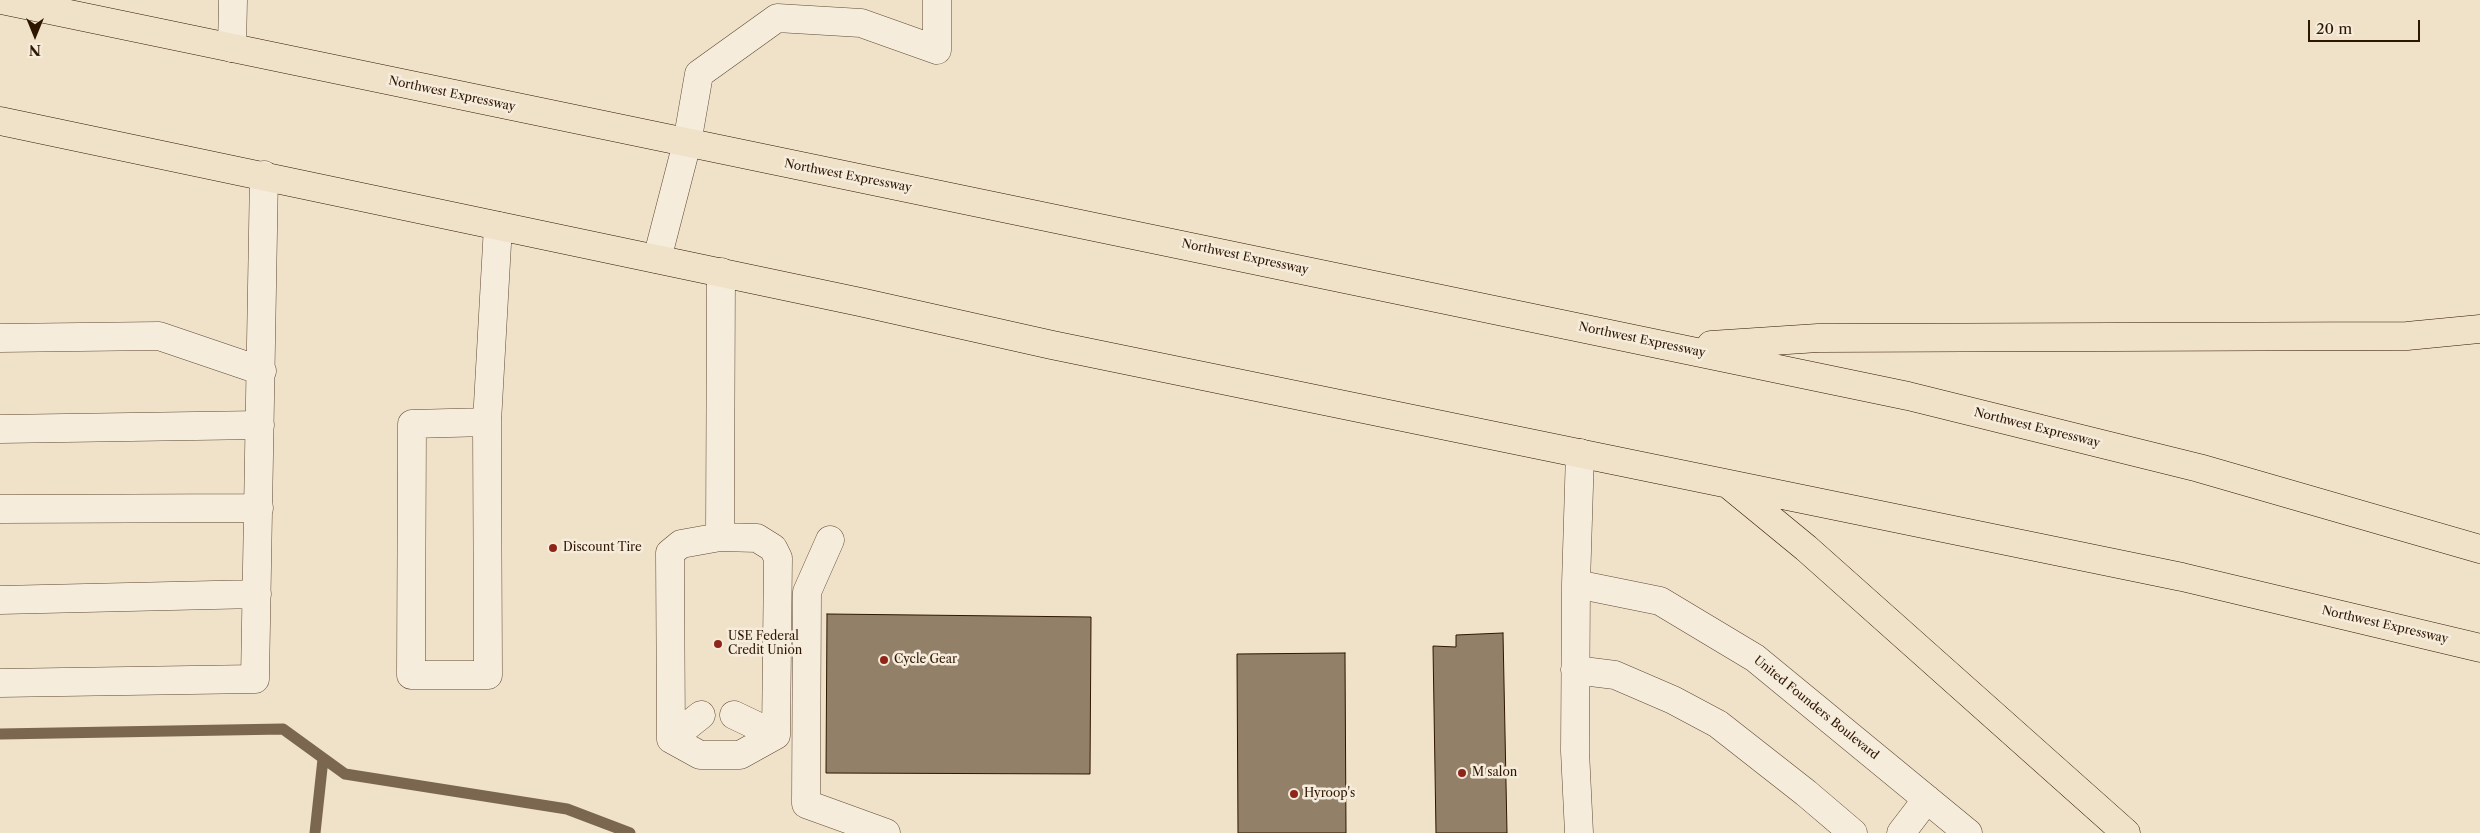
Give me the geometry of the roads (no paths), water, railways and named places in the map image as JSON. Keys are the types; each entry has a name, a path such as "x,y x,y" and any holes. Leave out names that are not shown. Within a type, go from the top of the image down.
{"highway":[{"name":"Northwest Expressway","path":"2,0 1908,396 2199,468 2480,549"},
{"name":"Northwest Expressway","path":"0,121 722,272 1052,345 2182,577 2480,648"},
{"path":"1677,347 1818,338 2407,336 2480,329"},
{"path":"1725,482 1806,548 2126,833"}],"street":[{"path":"232,48 233,0"},
{"path":"657,259 687,143 698,74 777,18 861,23 937,50 937,0"},
{"path":"0,683 255,679 264,175"},
{"path":"487,422 412,424 411,675 488,675 487,422 498,226"},
{"path":"720,537 722,272"},
{"path":"0,338 159,336 262,371"},
{"path":"0,429 260,425"},
{"path":"1579,833 1575,751 1575,670 1580,453"},
{"path":"0,509 259,508"},
{"path":"671,739 670,553 681,544 720,537 757,538 773,548 778,558 776,735"},
{"path":"830,540 807,592 806,804 886,833"},
{"name":"United Founders Boulevard","path":"1576,584 1660,601 1755,658 1968,833"},
{"path":"0,600 257,594"},
{"path":"1575,670 1615,675 1673,700 1718,724 1806,793 1853,833"},
{"path":"671,739 701,715"},
{"path":"734,715 776,735"},
{"path":"671,739 700,754 740,755 776,735"},
{"path":"1901,833 1927,799"}],"waterway":[{"path":"0,734 283,729 345,774 567,809 630,833"},
{"path":"315,833 323,759"}],"place":[{"name":"Discount Tire","path":"553,548"},
{"name":"USE Federal Credit Union","path":"718,644"},
{"name":"Cycle Gear","path":"884,660"},
{"name":"M salon","path":"1462,773"},
{"name":"Hyroop's","path":"1294,794"}]}
